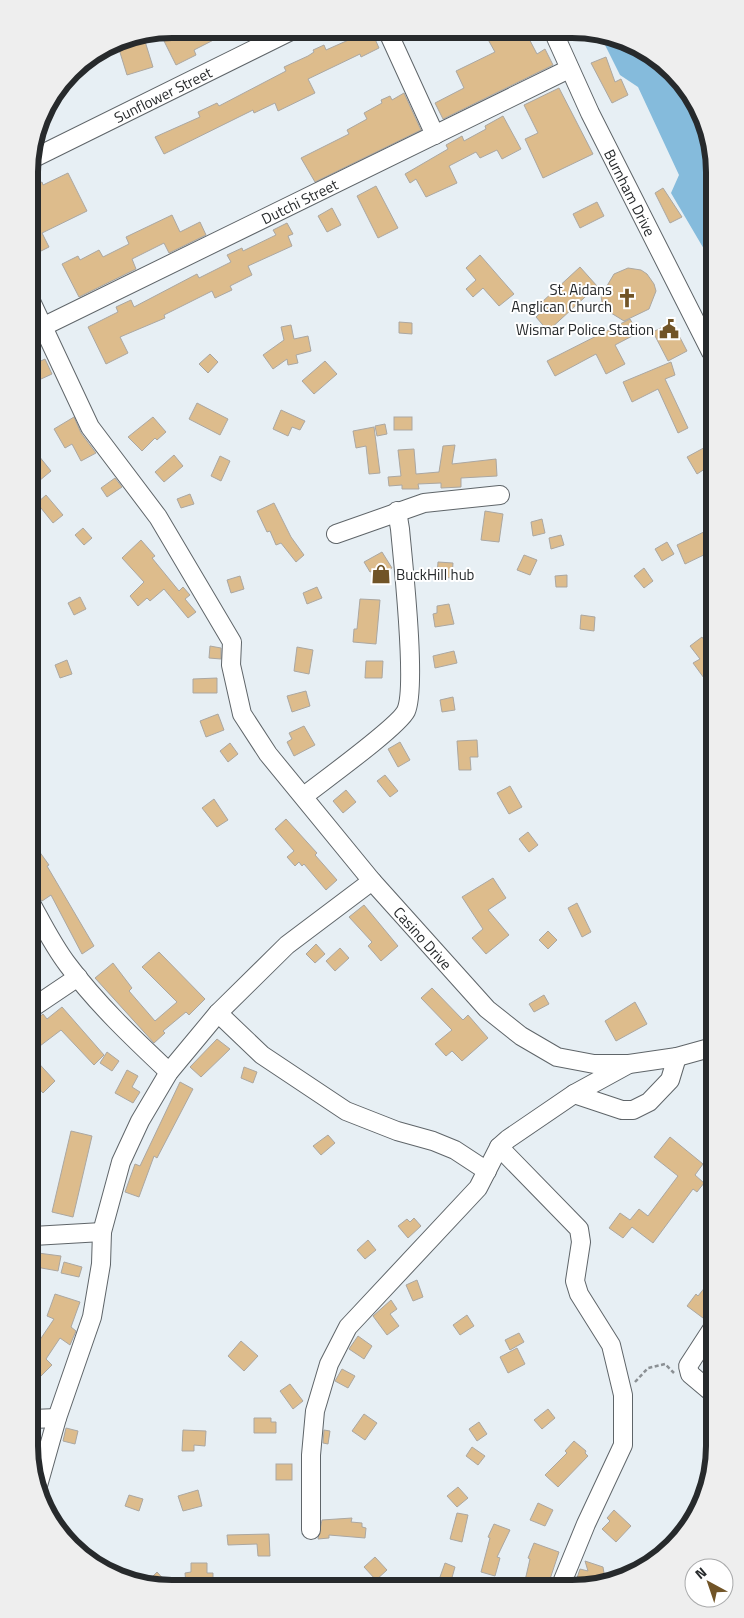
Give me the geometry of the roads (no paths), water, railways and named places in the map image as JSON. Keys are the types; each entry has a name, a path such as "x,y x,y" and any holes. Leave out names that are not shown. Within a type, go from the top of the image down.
{"street":[{"name":"Sunflower Street","path":"39,156 280,37"},
{"path":"390,37 434,135"},
{"name":"Burnham Drive","path":"556,37 569,69 706,342"},
{"name":"Dutchi Street","path":"38,329 569,69"},
{"name":"Casino Drive","path":"38,334 90,427 158,517 232,642 232,665 242,714 268,754 372,881 487,1009 521,1036 557,1057 594,1064 629,1064 677,1057 706,1049"},
{"path":"336,534 424,503 500,495"},
{"path":"304,796 391,726 405,712 409,700 410,668 400,529 397,511"},
{"path":"39,1464 58,1418 92,1317 101,1264 102,1232 121,1162 140,1121 169,1072 233,997 287,945 372,881"},
{"path":"38,915 67,964 113,1019 169,1072"},
{"path":"38,1004 78,977"},
{"path":"218,1013 262,1055 346,1111 396,1131 455,1150 487,1171"},
{"path":"574,1094 622,1110 633,1110 648,1102 670,1080 677,1057"},
{"path":"311,1530 311,1455 315,1411 329,1364 348,1327 454,1216 478,1188 499,1147 574,1094 629,1064"},
{"path":"499,1147 579,1229 581,1242 575,1280 579,1294 611,1345 624,1395 624,1445 586,1524 563,1580"},
{"path":"38,1236 102,1232"},
{"path":"706,1337 688,1366 690,1374 706,1387"},
{"path":"38,1418 58,1418"}],"water":[{"path":"603,41 632,51 647,60 673,83 689,104 702,137 705,154 706,252 671,193 679,175 638,87 620,75"}],"place":[{"name":"St. Aidans Anglican Church","path":"627,298"},
{"name":"Wismar Police Station","path":"669,329"},
{"name":"BuckHill hub","path":"381,574"}]}
